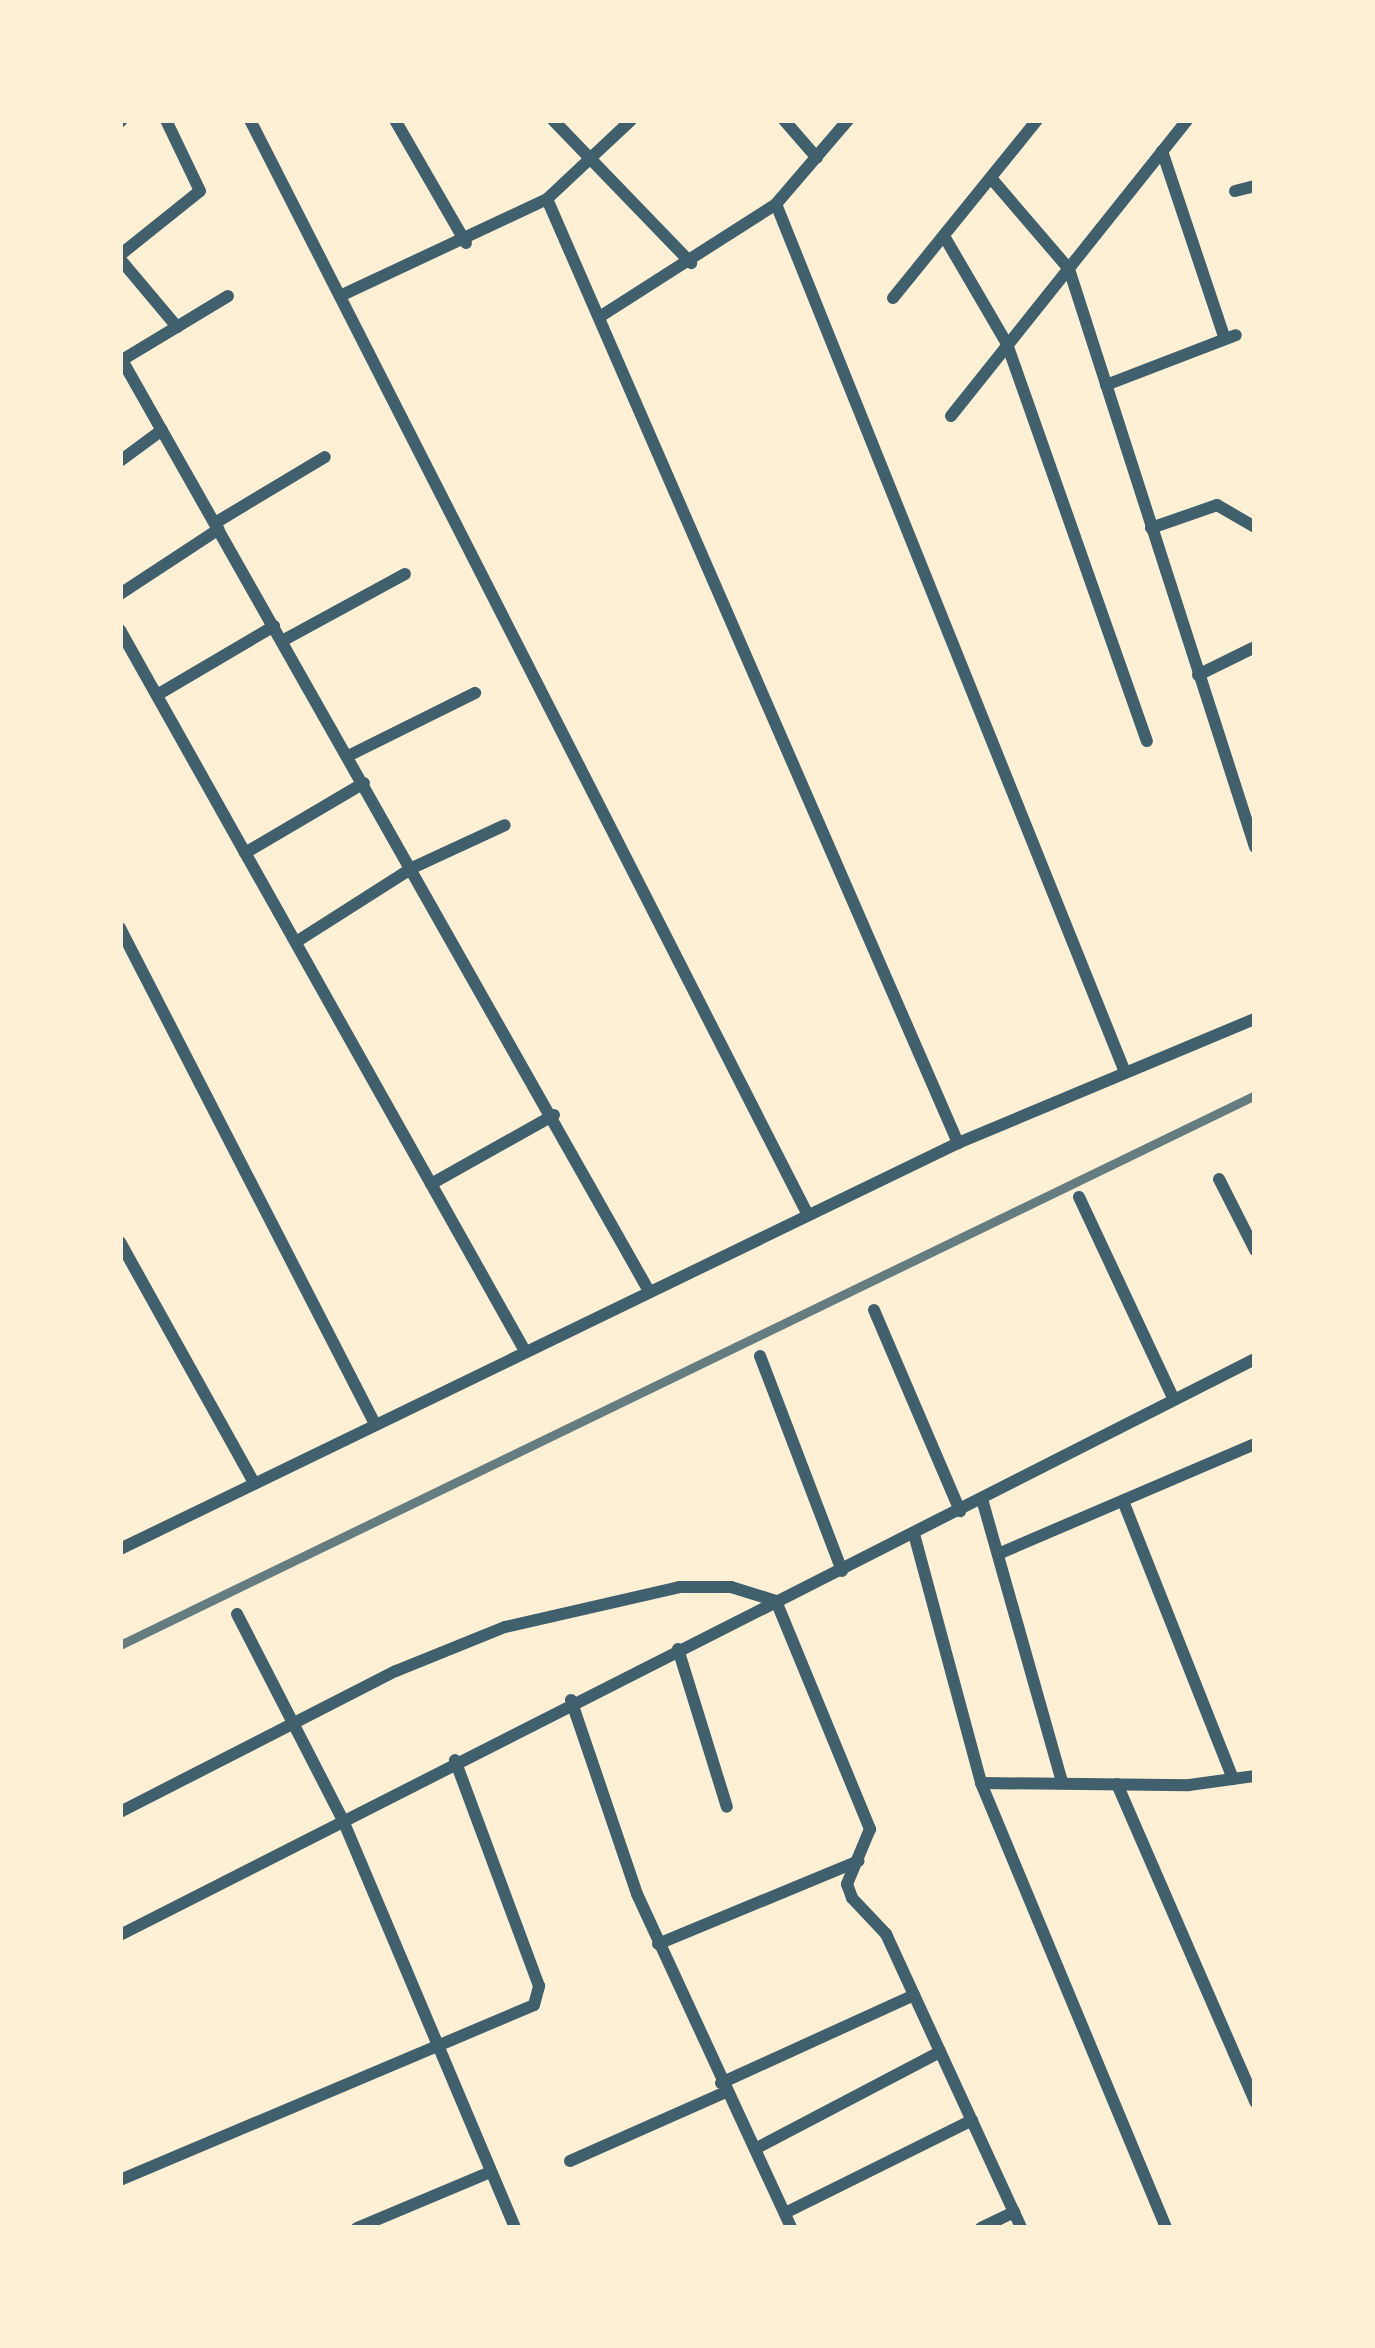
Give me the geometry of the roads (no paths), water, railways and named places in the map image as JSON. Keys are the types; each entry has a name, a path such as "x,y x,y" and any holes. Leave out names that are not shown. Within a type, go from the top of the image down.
{"street":[{"path":"166,120 200,191 120,257 177,327"},
{"path":"250,120 808,1215"},
{"path":"395,120 466,243"},
{"path":"553,120 691,263"},
{"path":"340,296 466,243 547,199 631,120"},
{"path":"784,120 817,158"},
{"path":"601,316 691,263 776,204 848,120"},
{"path":"893,298 1037,120"},
{"path":"951,416 1187,120"},
{"path":"1106,386 1230,337 1162,152"},
{"path":"992,178 1069,268 1255,847"},
{"path":"1235,191 1255,186"},
{"path":"547,199 958,1144"},
{"path":"776,204 1125,1072"},
{"path":"944,236 1007,344 1147,741"},
{"path":"228,296 121,360 650,1291"},
{"path":"120,460 162,430"},
{"path":"120,594 325,457"},
{"path":"1150,528 1217,505 1255,527"},
{"path":"282,640 405,574"},
{"path":"157,695 274,626"},
{"path":"120,630 525,1351"},
{"path":"1198,675 1255,647"},
{"path":"349,756 475,693"},
{"path":"245,853 364,783"},
{"path":"296,942 412,868 505,825"},
{"path":"120,928 375,1424"},
{"path":"122,1544 958,1144 1255,1019"},
{"path":"431,1184 554,1115"},
{"path":"1219,1179 1255,1250"},
{"path":"1078,1197 1174,1400"},
{"path":"120,1242 254,1484"},
{"path":"874,1310 960,1511"},
{"path":"760,1357 842,1571"},
{"path":"120,1935 571,1700 842,1571 1255,1359"},
{"path":"998,1554 1255,1444"},
{"path":"982,1499 1062,1782"},
{"path":"1123,1501 1233,1779"},
{"path":"914,1534 981,1783 1166,2228"},
{"path":"120,1812 292,1722 506,1627 624,1596 730,1587 776,1601"},
{"path":"776,1601 870,1829 847,1884 852,1898 886,1934 1021,2228"},
{"path":"237,1614 342,1818 434,2048 515,2228"},
{"path":"678,1648 727,1808"},
{"path":"571,1700 658,1944 788,2221"},
{"path":"120,2180 434,2048 538,1999 455,1760"},
{"path":"981,1783 1117,1784 1255,1776"},
{"path":"1117,1784 1255,2102"},
{"path":"658,1944 858,1861"},
{"path":"570,2161 914,1994"},
{"path":"755,2150 940,2052"},
{"path":"769,2228 972,2120"},
{"path":"357,2228 490,2171"},
{"path":"981,2228 1014,2212"}],"railway":[{"path":"120,1645 1255,1095"}]}
